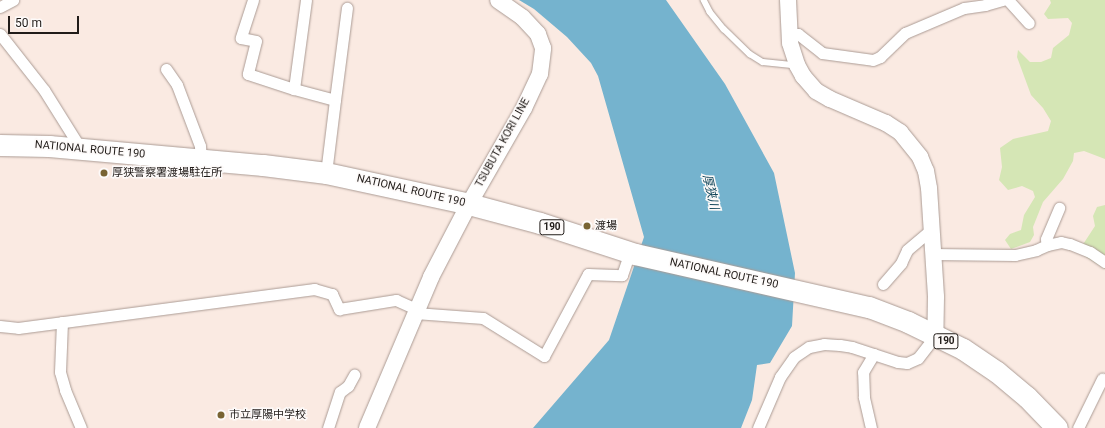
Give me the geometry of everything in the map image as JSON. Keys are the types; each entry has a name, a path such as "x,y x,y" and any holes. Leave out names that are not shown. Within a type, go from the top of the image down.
{"highway":[{"name":"NATIONAL ROUTE 190","path":"0,145 81,149 292,168 326,173 469,204 540,223 632,253 813,293 869,307 908,322 936,336"},
{"name":"190","path":"936,336 963,349 997,372 1027,397 1057,428"}],"main road":[{"name":"TSUBUTA KORI LINE","path":"367,428 431,277 469,204 524,108 540,74 543,48 538,34 522,17 498,0"},
{"path":"788,0 788,34 797,65 803,76 816,90 846,108 886,123 900,132 912,144 926,170 929,188 932,254 936,297 936,336"}],"street":[{"path":"0,7 13,0"},
{"path":"253,0 241,38 256,41 248,74 294,89 335,100"},
{"path":"294,89 306,0"},
{"path":"788,34 798,34 822,53 873,60 880,57 905,33 964,8 1003,0"},
{"path":"1008,0 1029,23"},
{"path":"326,173 347,8"},
{"path":"0,34 44,90 81,149"},
{"path":"166,69 177,86 200,146 201,160"},
{"path":"1047,244 1046,240 1059,208"},
{"path":"883,284 901,263 907,250 931,230"},
{"path":"932,254 1016,255 1026,253 1047,244 1061,242 1090,252 1105,262"},
{"path":"0,326 18,328 314,289 332,294 339,309 396,300 416,311 483,318 544,356 588,274 622,275 632,253"},
{"path":"62,322 60,372 65,390 81,428"},
{"path":"758,428 780,377 794,357 809,347 824,344 840,344 898,362 907,363 918,358 936,336"},
{"path":"871,428 864,397 863,372 874,354"},
{"path":"328,428 340,392 348,386 354,375"},
{"path":"1078,428 1102,380"}],"lane":[{"path":"704,0 710,12 724,29 750,54 763,62 797,65"}],"green space":[{"path":"1050,0 1105,0 1105,159 1084,151 1074,153 1073,161 1063,179 1043,202 1033,227 1034,235 1030,242 1011,249 1005,240 1010,234 1021,230 1024,215 1035,197 1033,191 1022,186 1008,190 999,180 1002,167 1000,148 1013,139 1048,131 1051,121 1043,108 1031,95 1017,57 1018,50 1030,62 1041,62 1051,58 1053,48 1069,35 1072,23 1068,18 1048,19 1044,14 1051,3"},
{"path":"1105,205 1105,269 1078,252 1095,226 1093,216 1097,207"}],"water":[{"name":"厚狭川","path":"519,0 666,0 725,84 774,173 795,273 792,326 770,363 757,365 752,400 741,428 533,428 609,340 644,237 598,76 591,63 567,37 534,9"}],"place":[{"name":"厚狭警察署渡場駐在所","path":"104,173"},
{"name":"渡場","path":"587,226"},
{"name":"市立厚陽中学校","path":"221,415"}]}
